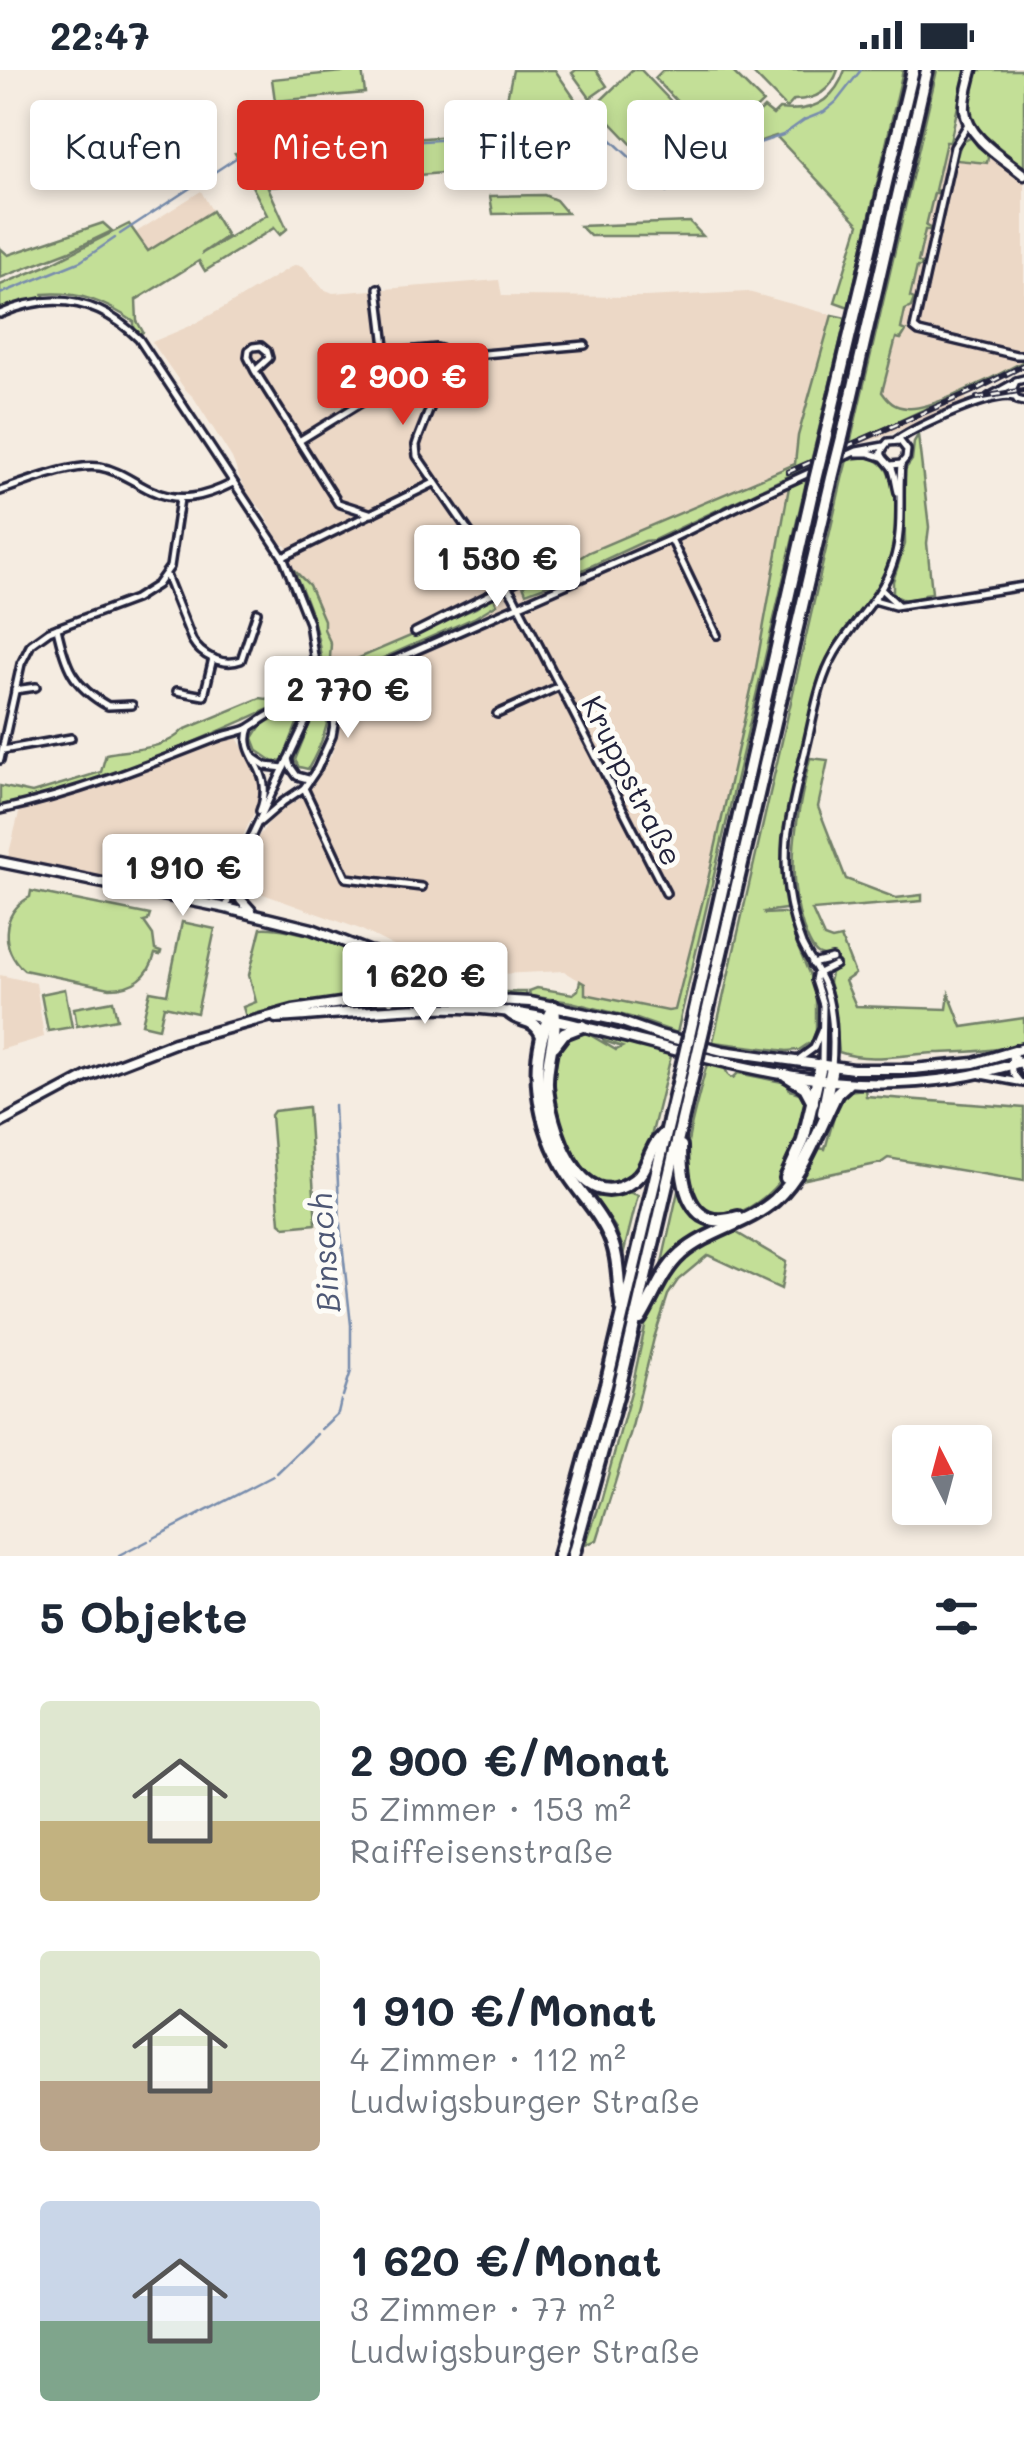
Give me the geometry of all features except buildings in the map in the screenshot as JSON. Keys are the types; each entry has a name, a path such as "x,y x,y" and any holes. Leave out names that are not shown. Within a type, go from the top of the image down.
{"highway":[{"path":"573,1556 634,1328 681,1124 690,1059 824,442 912,70"},
{"path":"695,1037 927,70"},
{"path":"554,1007 548,1078 551,1108 565,1152 583,1179 603,1188 617,1188 630,1182 646,1166 653,1147 667,1130"},
{"path":"509,1012 533,1023 542,1037"},
{"path":"552,1019 542,1037 537,1079 544,1117 560,1161 614,1246 623,1314"},
{"path":"551,1052 564,1033 582,1026"},
{"path":"559,1556 667,1130 690,1059"},
{"path":"822,1124 826,1066"},
{"path":"786,1075 805,1087 813,1102"},
{"path":"681,1124 681,1175 687,1197 706,1216 734,1219 766,1200 788,1176 823,1081"},
{"path":"634,1328 665,1272 680,1255 749,1218 777,1198 800,1168 837,1093 847,1084"}],"main road":[{"path":"972,70 965,105 969,123 982,140 1024,175"},
{"path":"0,862 312,929 383,958 406,988 430,996"},
{"path":"233,880 240,900 254,914"},
{"path":"368,951 385,974 394,1009"},
{"path":"368,999 381,987 380,964"},
{"path":"393,997 397,978"},
{"path":"0,1123 99,1071 174,1043 293,1010 393,997 502,999 554,1007 722,1051 854,1070 974,1063 1024,1048"},
{"path":"267,1018 394,1009 472,1008 509,1012 582,1026 710,1060 847,1084 916,1083 1023,1065"}],"street":[{"path":"969,123 954,147 914,328 1024,355"},
{"path":"298,441 364,401 386,356 378,288"},
{"path":"0,314 28,304 63,301 94,308 125,324 154,358 282,557 309,623 316,669 314,694 305,723 233,880 226,908"},
{"path":"386,356 437,348 450,357 585,345"},
{"path":"255,371 269,358 268,351 261,346 252,347 248,353 255,371 338,503 366,517"},
{"name":"Kruppstraße","path":"450,357 416,445 418,456 507,585 666,893"},
{"path":"0,810 146,767 250,728 267,716 671,539 853,453 884,446 1020,380"},
{"path":"1020,380 1012,390 1021,402"},
{"path":"985,400 1006,395 1021,402"},
{"path":"906,446 917,429"},
{"path":"826,1066 821,994 792,911 787,840 820,689 837,649 890,572 898,542 900,464 908,454 906,446 897,440"},
{"path":"882,457 884,446"},
{"path":"853,453 873,454 891,465 899,494"},
{"path":"891,465 900,464"},
{"path":"0,491 68,470 96,466 180,499 202,496 233,483"},
{"path":"282,557 434,483"},
{"path":"0,760 21,664 31,644 57,628 145,594 166,575 174,553 180,499"},
{"path":"671,539 717,636"},
{"path":"415,632 507,585 566,561"},
{"path":"166,575 192,640 212,658 234,663 241,660 258,612"},
{"path":"874,600 898,605 1024,586"},
{"path":"881,590 898,605"},
{"path":"57,628 63,658 77,681 108,706 132,705"},
{"path":"177,690 204,696 212,658"},
{"path":"257,824 304,788 316,769 335,725 341,684"},
{"path":"16,690 36,686"},
{"name":"Kruppstraße","path":"497,714 560,686"},
{"path":"250,728 246,740 264,786 257,824"},
{"path":"3,750 72,738"},
{"path":"252,758 266,766 284,768"},
{"path":"288,759 297,776 308,779"},
{"path":"304,788 346,878 422,887"},
{"path":"812,964 834,962 816,974"},
{"path":"816,974 822,978 830,1004 832,1028 826,1066"},
{"path":"788,1062 810,1052 823,1026"},
{"path":"1011,1052 1023,1065"},
{"path":"1011,1052 1010,1066 1022,1082"},
{"path":"978,1074 1022,1082"}],"shaded area":[{"path":"972,139 1024,175 1024,361 983,383 1024,363 1024,368 966,398 968,401 854,446 853,443 978,386 925,407 907,408 890,403 882,392 905,310 913,299 910,298 934,193 938,193 935,190 946,141"},
{"path":"201,191 212,211 148,251 135,233"},
{"path":"294,265 303,266 323,289 333,293 499,280 502,296 645,297 748,292 832,315 798,436 756,668 675,1010 584,994 585,984 564,971 500,974 412,959 360,929 252,890 251,851 258,837 276,813 312,787 331,756 339,731 347,675 322,685 318,633 306,597 281,551 287,548 251,498 232,458 194,398 152,342 227,306"},
{"path":"236,736 259,776 262,791 218,896 204,899 8,857 20,809 164,763"},
{"path":"0,975 36,983 44,1037 0,1050"}],"green space":[{"path":"362,70 365,93 275,100 272,79"},
{"path":"513,70 555,70 576,100 507,100"},
{"path":"596,70 607,86 590,98 572,73"},
{"path":"632,70 641,70 670,100 627,100 627,139 607,119 607,100 601,100"},
{"path":"663,70 731,70 761,100 676,100 655,78"},
{"path":"750,70 838,70 822,93 794,100 787,108"},
{"path":"845,70 903,70 849,307 835,302 859,224 776,136 764,140 764,108 773,115 779,109 801,109 820,103 834,90"},
{"path":"937,70 966,70 935,190 939,191 934,193 926,226 930,230 925,230 918,262 922,264 917,267 910,297 914,299 905,310 901,329 906,331 901,339 896,338 882,392 892,403 907,408 954,396 850,444"},
{"path":"976,70 1024,70 1024,168 976,128 968,114"},
{"path":"444,136 444,173 424,174 424,138"},
{"path":"972,137 978,147 989,152 987,163 956,160 961,143"},
{"path":"254,190 269,190 287,229 280,235 274,228 205,271 199,261 136,300 137,321 143,332 137,337 134,322 80,296 43,294 47,301 0,314 0,285 129,224 148,251 212,211 227,236 201,254 267,215"},
{"path":"544,195 556,200 567,213 493,214 490,196"},
{"path":"690,222 703,236 590,236 580,226"},
{"path":"103,223 112,231 0,278 0,248 8,255"},
{"path":"832,315 846,318 810,466 654,540 526,593 523,585 589,552 795,464 798,436"},
{"path":"918,435 932,593 904,600 893,595 893,581 905,544 904,471 912,460"},
{"path":"866,457 881,463 893,478 896,524 891,553 880,582 824,665 787,822 784,862 788,906 764,912 789,915 816,990 816,1030 811,1046 799,1050 713,1042 842,479 847,460"},
{"path":"807,478 677,1033 571,1002 530,996 529,991 537,988 573,994 580,981 585,984 585,994 675,1010 756,668 789,487"},
{"path":"293,569 309,585 324,620 331,644 329,671 476,608 493,596 497,604 474,618 322,685 315,626"},
{"path":"795,609 729,896 727,895"},
{"path":"312,662 311,691 119,772 0,807 0,786 32,793 101,772 106,754 157,745 183,730 303,682 299,671"},
{"path":"332,694 317,751 308,769 299,767 295,760 321,695"},
{"path":"305,703 283,760 274,762 258,751 253,738 263,722"},
{"path":"810,758 828,760 818,807 846,879 896,898 922,895 922,901 812,910 824,937 841,938 855,974 845,981 856,1006 947,1009 949,994 962,1027 1024,1018 1024,1043 980,1051 887,1057 839,1052 829,982 837,968 833,957 818,954 809,942 794,884 797,821"},
{"path":"31,891 150,915 144,922 160,955 155,954 139,980 110,988 24,970 11,952 7,932 13,912 30,897"},
{"path":"182,922 215,929 197,1013 164,1006 159,1028 142,1024 150,991 167,994"},
{"path":"261,928 307,935 343,948 370,966 377,979 376,989 368,995 246,1017 243,1007 256,1002 249,975"},
{"path":"392,961 501,992 526,992 527,998 411,988"},
{"path":"65,989 72,1027 48,1031 41,994"},
{"path":"113,1001 117,1019 77,1026 74,1008"},
{"path":"585,1032 616,1050 622,1047 602,1037 672,1052 645,1161 623,1182 603,1184 584,1172 559,1121 554,1090 556,1060 566,1037"},
{"path":"710,1063 724,1067 733,1078 738,1073 787,1083 790,1090 805,1095 806,1101 803,1123 783,1177 751,1206 721,1215 708,1212 697,1203 686,1166 692,1120"},
{"path":"865,1089 866,1096 1024,1108 1024,1181 888,1158 881,1163 801,1180 818,1148 825,1149 840,1096"},
{"path":"308,1107 316,1224 285,1227 280,1223 271,1115 274,1111"},
{"path":"678,1191 696,1216 716,1226 681,1247 661,1267"},
{"path":"628,1192 638,1195 624,1251 615,1227 594,1197"},
{"path":"652,1224 599,1445 596,1445 649,1226"},
{"path":"727,1227 786,1262 781,1289 708,1255 678,1280 668,1295 654,1338 631,1431 597,1540 585,1545 631,1392 646,1309 672,1264"}],"waterway":[{"path":"607,136 667,192 824,112 861,70"},
{"path":"424,141 444,140"},
{"path":"120,234 236,158"},
{"path":"0,294 81,261 115,238"},
{"name":"Binsach","path":"334,1105 340,1224 351,1325 351,1371 343,1396"},
{"path":"321,1429 338,1413 341,1400"},
{"name":"Binsach","path":"277,1473 317,1434"},
{"name":"Binsach","path":"152,1539 273,1476"},
{"name":"Binsach","path":"119,1556 148,1541"}],"railway":[{"path":"788,472 1024,365"},
{"path":"977,398 1024,390"}]}
